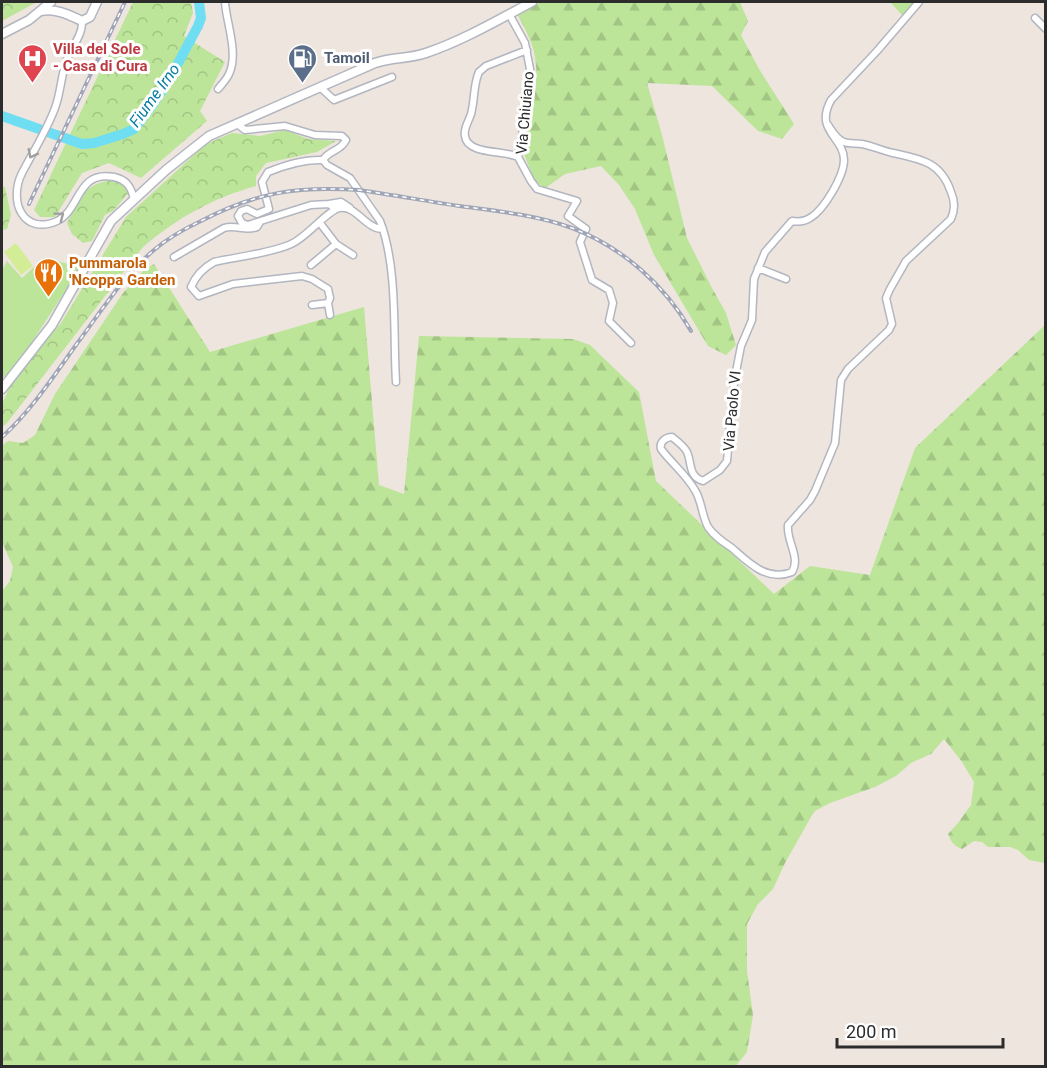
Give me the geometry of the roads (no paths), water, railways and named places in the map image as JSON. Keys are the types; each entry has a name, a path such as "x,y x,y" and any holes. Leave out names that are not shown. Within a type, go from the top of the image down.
{"street":[{"path":"2,34 41,11 51,2"},
{"path":"59,2 58,6 62,12"},
{"path":"82,21 90,17 97,2"},
{"path":"218,89 230,73 231,62 231,39 225,2"},
{"path":"2,389 52,325 111,221 200,142 385,59 426,53 532,2"},
{"path":"828,125 825,114 831,100 919,2"},
{"path":"41,11 62,12 82,21"},
{"name":"Via Chiuiano","path":"512,12 527,50 530,69 529,94 518,157 537,189 577,201 568,216 586,229 580,242 592,280 609,290 613,303 609,321 631,343"},
{"path":"1035,18 1046,29"},
{"path":"82,21 81,31 66,65 55,109 15,190 20,212 28,220 37,224 50,224 65,215 81,189 90,182 112,177 145,189"},
{"path":"518,157 506,152 476,149 467,142 464,134 472,107 478,72 486,66 527,50"},
{"path":"321,87 334,100 392,77"},
{"path":"237,124 245,130 285,126 315,135 342,136 346,140 344,146 325,156 323,160"},
{"name":"Via Paolo VI","path":"828,125 844,142 863,144 916,158 936,167 950,188 954,213 951,219 906,261 886,298 892,324 889,330 848,369 841,380 835,442 810,500 788,525 795,567 792,572 778,576 764,573 750,564 712,533 705,521 697,494 660,447 665,439 672,437 686,450 693,474 703,481 720,470 727,461 736,365 752,320 753,283 758,268 765,252 791,222 800,222 822,208 842,170 844,157 828,125"},
{"path":"323,160 294,163 268,172 262,182 268,209 257,213 247,209 241,211 238,216 242,223 248,225 260,222 311,205 345,203 371,227 383,229"},
{"path":"323,160 327,165 350,178 380,221 383,229 393,304 396,382"},
{"path":"127,182 134,199"},
{"path":"329,204 335,209"},
{"path":"330,315 328,303 330,298 327,290 312,279 302,276 233,284 199,296 191,287 203,267 214,262 291,244 335,209 346,208 353,211"},
{"path":"174,257 224,228 232,226 249,230 257,227 260,222"},
{"path":"320,223 336,244 353,255"},
{"path":"311,265 336,244"},
{"path":"758,268 786,279"},
{"path":"312,305 328,303"}],"waterway":[{"name":"Fiume Irno","path":"2,116 82,144 94,143 134,129 169,80 198,26 201,18 199,2"}],"railway":[{"path":"29,204 125,2"},
{"path":"2,437 41,393 122,283 154,250 182,231 221,211 259,197 297,190 359,190 516,214 572,228 608,246 640,269 668,298 691,331"}],"place":[{"name":"Villa del Sole - Casa di Cura","path":"32,84"},
{"name":"Tamoil","path":"303,84"},
{"name":"Pummarola 'Ncoppa Garden","path":"48,298"}]}
